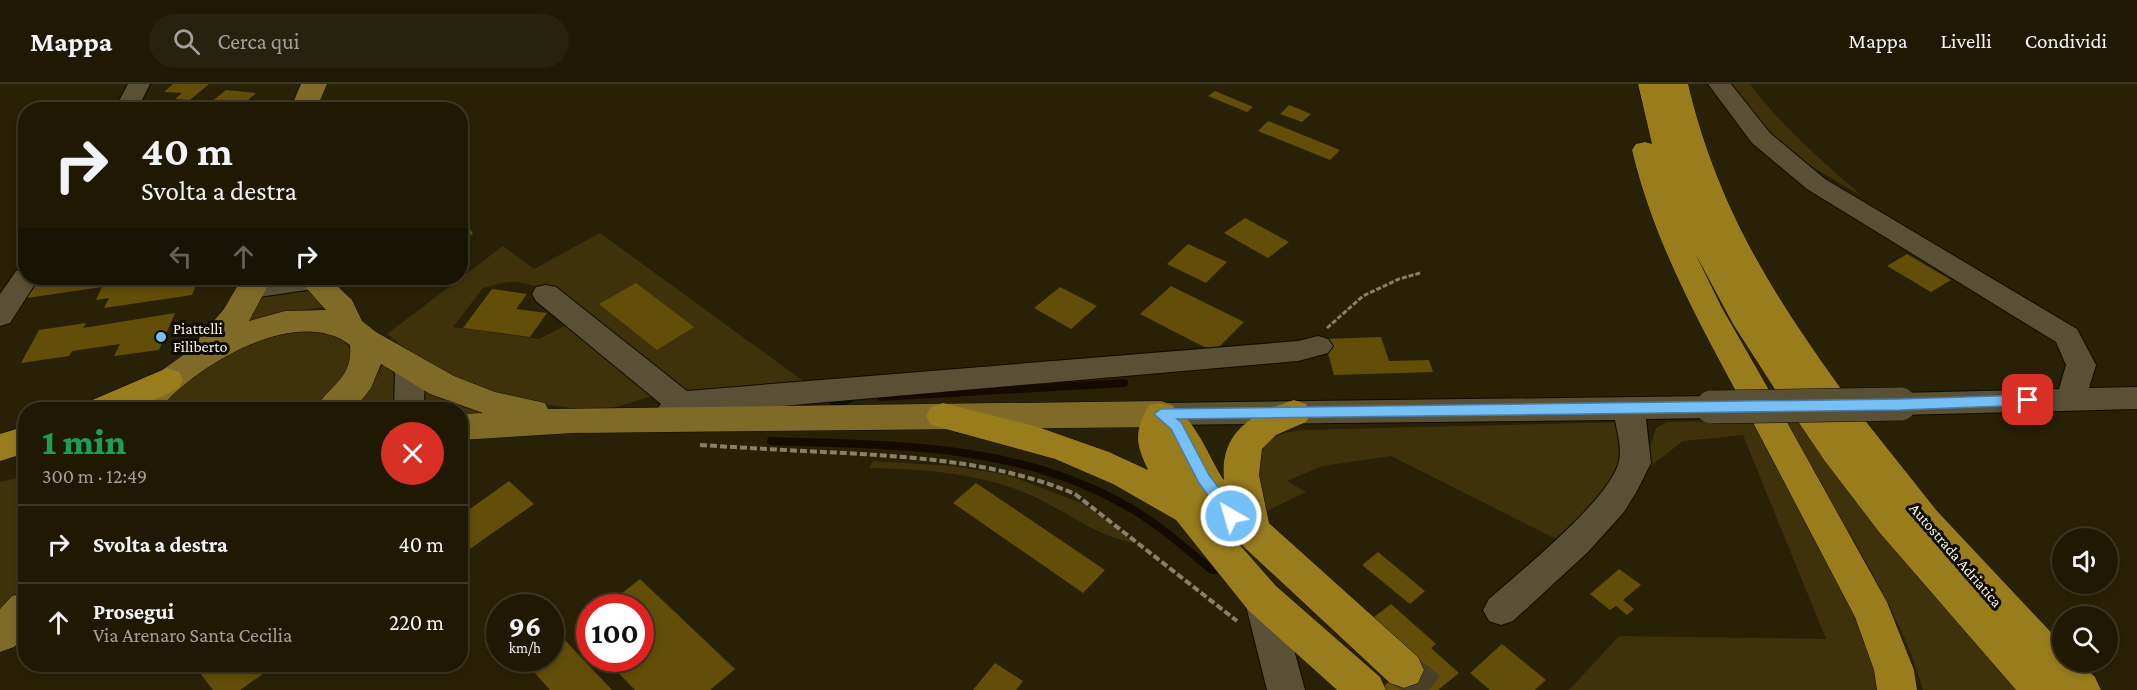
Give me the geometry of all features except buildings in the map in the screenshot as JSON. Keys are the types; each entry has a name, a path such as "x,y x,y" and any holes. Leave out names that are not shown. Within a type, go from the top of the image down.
{"highway":[{"path":"1632,84 1648,167 1691,276 1873,614 1894,670 1898,690"},
{"name":"Autostrada Adriatica","path":"1651,84 1670,161 1719,271 1750,325 1818,405 2080,690"},
{"name":"Autostrada Adriatica","path":"1675,84 1694,159 1729,238 1773,316 1818,405 1884,511 2042,690"},
{"path":"119,402 167,380"},
{"path":"1252,531 1242,490 1241,456 1245,446 1263,426 1294,412"},
{"path":"1366,690 1262,598 1190,512 1172,484 1155,448 1154,434 1161,414 1176,426 1217,499 1231,516 1252,531 1404,670"},
{"path":"943,416 1005,430 1085,455 1113,466 1154,488 1190,512"},
{"path":"0,450 18,442"},
{"path":"0,450 18,449"}],"main road":[{"path":"306,102 314,84"},
{"path":"199,359 236,316 254,285"},
{"path":"319,285 341,307 368,353 365,368 357,383 339,402"},
{"path":"146,402 167,380 232,339 268,325 304,320 336,323 442,385 491,403 573,420"},
{"path":"468,427 672,412 943,416 1161,414"},
{"path":"0,635 18,616"}],"street":[{"path":"130,102 140,84"},
{"path":"1719,84 1761,138 1816,184 2067,336 2080,365 2071,399"},
{"path":"0,315 21,285"},
{"path":"546,294 672,412 1298,351 1318,346"},
{"path":"410,368 410,402"},
{"path":"1161,414 1900,405 2137,398"},
{"path":"1501,610 1588,531 1613,501 1636,461 1628,408"},
{"path":"1262,598 1286,690"}],"path":[{"path":"1318,346 1319,335 1363,296 1399,279 1420,273"},
{"path":"690,444 927,459 1010,471 1049,482 1075,494 1237,618 1239,630"}],"shaded area":[{"path":"1727,84 1750,84 1762,100 1817,157 1862,196 1807,164 1775,141"},
{"path":"600,233 810,386 689,398 551,285 542,287 513,282 483,288 453,327 539,339 572,322 662,393 613,408 579,409 502,399 420,360 387,334 452,285 468,285 468,273 503,246 534,269"},
{"path":"307,289 326,307 275,313 240,326 262,293"},
{"path":"293,330 323,330 338,338 350,349 352,356 346,374 321,402 164,402 196,374 228,353 261,338"},
{"path":"383,364 400,379 399,402 356,402 371,387"},
{"path":"423,391 448,402 420,402"},
{"path":"468,409 491,415 468,419"},
{"path":"1781,420 1799,421 2021,690 1923,690 1906,643 1878,584 1838,512"},
{"path":"1760,421 1854,609 1877,673 1880,690 1569,690 1619,636 1826,639 1743,435 1683,441 1642,473 1656,428 1667,422"},
{"path":"1626,422 1628,458 1564,543 1391,456 1322,466 1287,481 1306,492 1267,511 1258,480 1263,449 1270,441 1279,435 1302,430"},
{"path":"873,461 953,466 1008,475 1086,505 1134,543 1108,535 1035,497 995,482 933,471 869,468"},
{"path":"18,478 18,598 0,616 0,482"}],"waterway":[{"path":"881,397 1124,383"},
{"path":"834,404 849,399"},
{"path":"771,441 862,444 952,451 1041,469 1083,485 1125,505 1159,527 1212,570 1221,570"}],"tunnel":[{"path":"1404,670 1429,690"}],"place":[{"name":"Piattelli Filiberto","path":"161,337"}],"route":[{"path":"1231,516 1204,479 1176,426 1161,414 1900,405 2028,400"}]}
